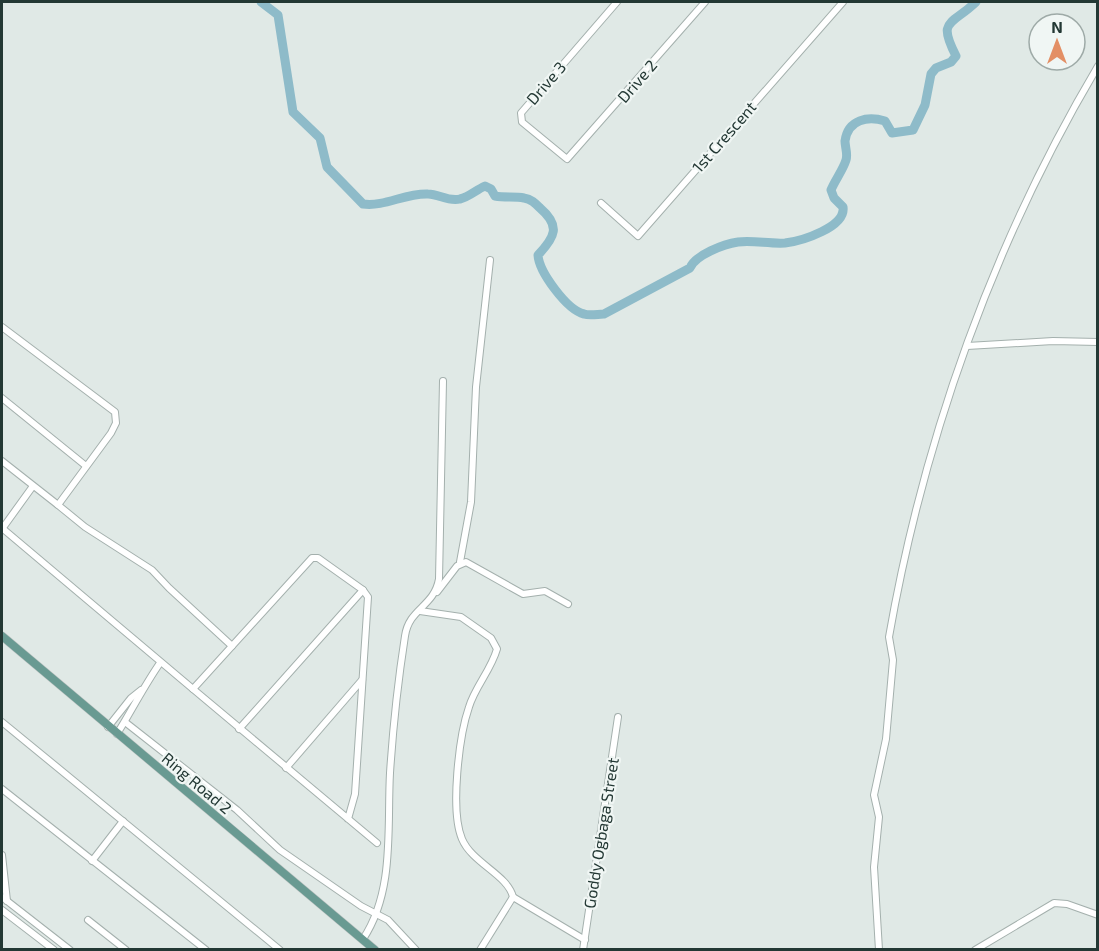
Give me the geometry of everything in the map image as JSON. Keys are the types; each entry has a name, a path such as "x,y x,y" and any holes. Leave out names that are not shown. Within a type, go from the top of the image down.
{"main road":[{"name":"Ring Road 2","path":"2,636 375,950"},
{"path":"364,939 369,950"}],"street":[{"name":"Drive 3","path":"567,159 522,122 521,113 617,2"},
{"name":"Drive 2","path":"567,159 705,2"},
{"name":"1st Crescent","path":"601,203 638,236 843,2"},
{"path":"879,950 874,867 879,817 874,795 886,739 892,660 889,637 921,488 945,403 1023,205 1072,108 1098,66"},
{"path":"364,939 376,914 389,853 390,776 395,702 407,623 420,611 460,562 471,502 476,387 490,260"},
{"path":"2,327 115,412 116,423 111,433 58,505"},
{"path":"967,346 1098,342"},
{"path":"436,592 443,381"},
{"path":"2,398 87,466"},
{"path":"2,461 85,527 152,570 232,646"},
{"path":"33,486 2,528 377,843"},
{"path":"193,689 312,558 318,558 363,590 368,599 355,794 348,819"},
{"path":"460,562 466,562 523,594 545,591 568,604"},
{"path":"239,729 363,590"},
{"path":"420,611 460,617 495,643 495,656 469,707 457,786 456,810 462,839 471,854 508,886 513,897 585,940"},
{"path":"108,727 160,663"},
{"path":"286,768 362,680"},
{"path":"117,734 136,704 141,689"},
{"name":"Goddy Ogbaga Street","path":"583,950 618,717"},
{"path":"2,722 280,950"},
{"path":"125,722 237,810 280,850 388,920 416,950"},
{"path":"2,789 206,950"},
{"path":"92,861 123,821"},
{"path":"2,855 4,899 70,950"},
{"path":"480,950 513,897"},
{"path":"975,950 1054,903 1067,904 1098,915"},
{"path":"2,910 54,950"},
{"path":"88,920 126,950"}],"waterway":[{"path":"261,2 278,15 293,112 320,138 327,167 363,204 379,204 420,194 432,194 456,200 485,186 491,189 495,196 521,197 531,200 547,214 553,226 552,237 538,255 543,271 562,298 577,311 591,315 604,314 690,268 698,259 718,248 744,242 792,242 822,232 838,221 843,207 834,198 831,190 846,160 845,141 850,128 860,121 872,119 885,121 892,133 913,130 925,105 931,74 936,68 951,62 956,56 950,44 947,29 954,20 976,2"}]}
